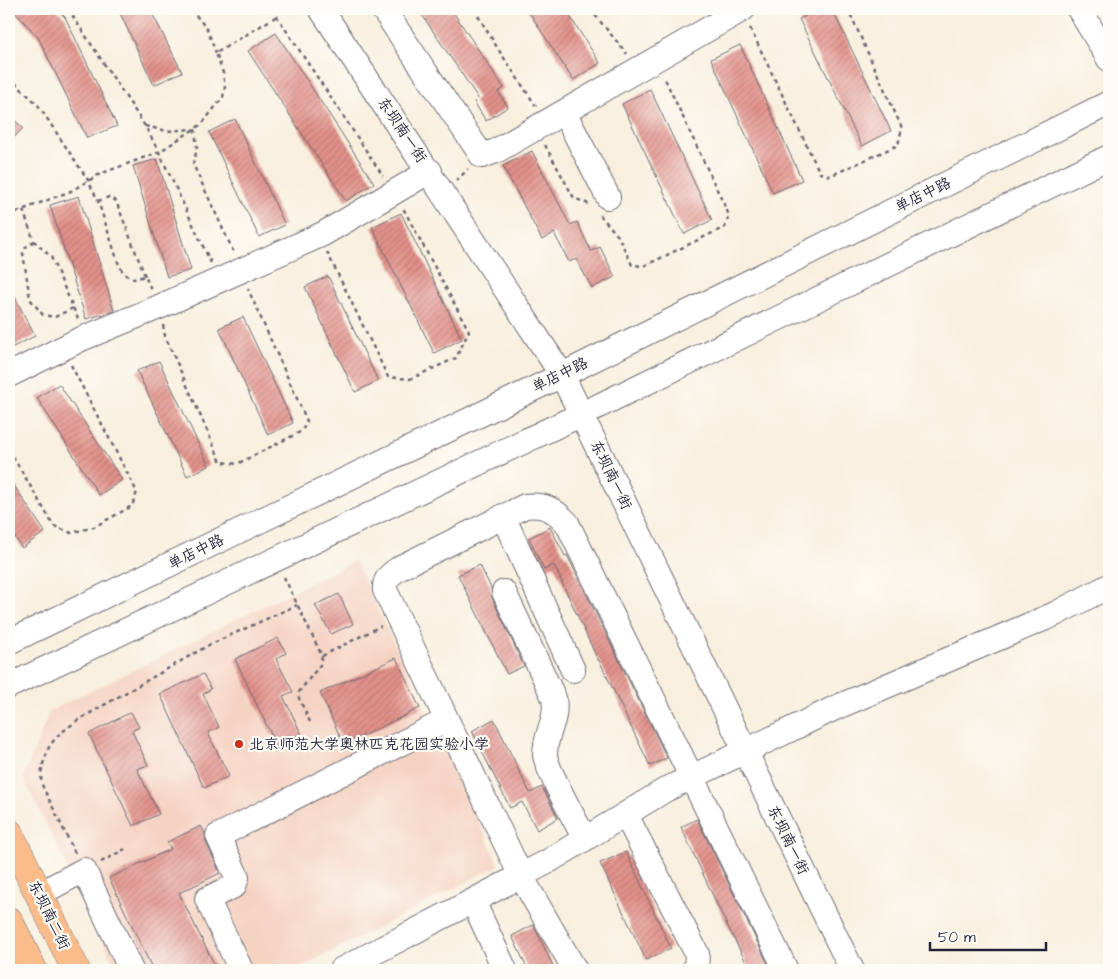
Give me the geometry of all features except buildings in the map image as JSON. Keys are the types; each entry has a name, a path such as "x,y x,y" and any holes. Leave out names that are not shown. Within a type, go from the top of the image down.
{"main road":[{"name":"东坝南二街","path":"9,833 76,970"},
{"path":"9,920 33,970"}],"street":[{"name":"东坝南一街","path":"321,9 430,171 562,375 852,970"},
{"path":"384,9 482,156 496,151 742,9"},
{"path":"1079,9 1109,59"},
{"name":"单店中路","path":"9,642 562,375 1109,103"},
{"path":"548,121 600,205"},
{"path":"9,686 582,414 1109,158"},
{"path":"9,375 86,337 159,307 322,234 430,171"},
{"path":"575,970 521,876 385,590 384,584 389,576 401,567 524,506 534,505 555,510 567,523 786,970"},
{"path":"503,516 573,670"},
{"path":"341,970 521,876 668,789 835,708 1055,614 1109,586"},
{"path":"504,592 554,698 556,710 546,738 544,758 585,839"},
{"path":"241,970 207,899 234,886 237,877 218,836 447,720"},
{"path":"626,815 697,954 696,970"},
{"path":"39,894 84,870 131,970"},
{"path":"473,901 504,970"}],"path":[{"path":"68,9 145,126 219,280"},
{"path":"9,215 71,191 100,174 159,152 207,119 223,97 225,88 223,73 207,29 191,9"},
{"path":"272,9 394,192 468,331 456,358 410,379 388,377 328,254 322,234"},
{"path":"474,9 498,49 548,121 574,198 600,205 632,265 644,266 725,227 729,215 647,64 606,27 590,9"},
{"path":"742,9 820,173 830,176 898,145 902,128 848,9"},
{"path":"216,53 277,16"},
{"path":"9,77 38,105 88,180 124,274 134,280 145,276"},
{"path":"145,126 167,131 194,129"},
{"path":"98,202 108,197 116,201 159,307 165,336 221,462 237,464 302,431 308,421 249,292 242,270 194,164 197,149 194,129"},
{"path":"443,192 482,156"},
{"path":"22,210 34,240 51,257 86,337"},
{"path":"34,240 26,247 23,253 30,299 43,315 55,317 73,308"},
{"path":"9,450 54,526 71,532 94,527 132,506 137,492 63,348"},
{"path":"276,559 322,656 320,665 298,696 310,722"},
{"path":"72,848 41,782 42,767 49,747 57,736 78,720 209,645 297,605"},
{"path":"322,656 372,631"},
{"path":"84,870 125,849"}],"shaded area":[{"name":"北京师范大学奥林匹克花园实验小学","path":"355,561 499,865 296,970 117,970 23,777 50,711"}],"place":[{"name":"北京师范大学奥林匹克花园实验小学","path":"239,744"}]}
